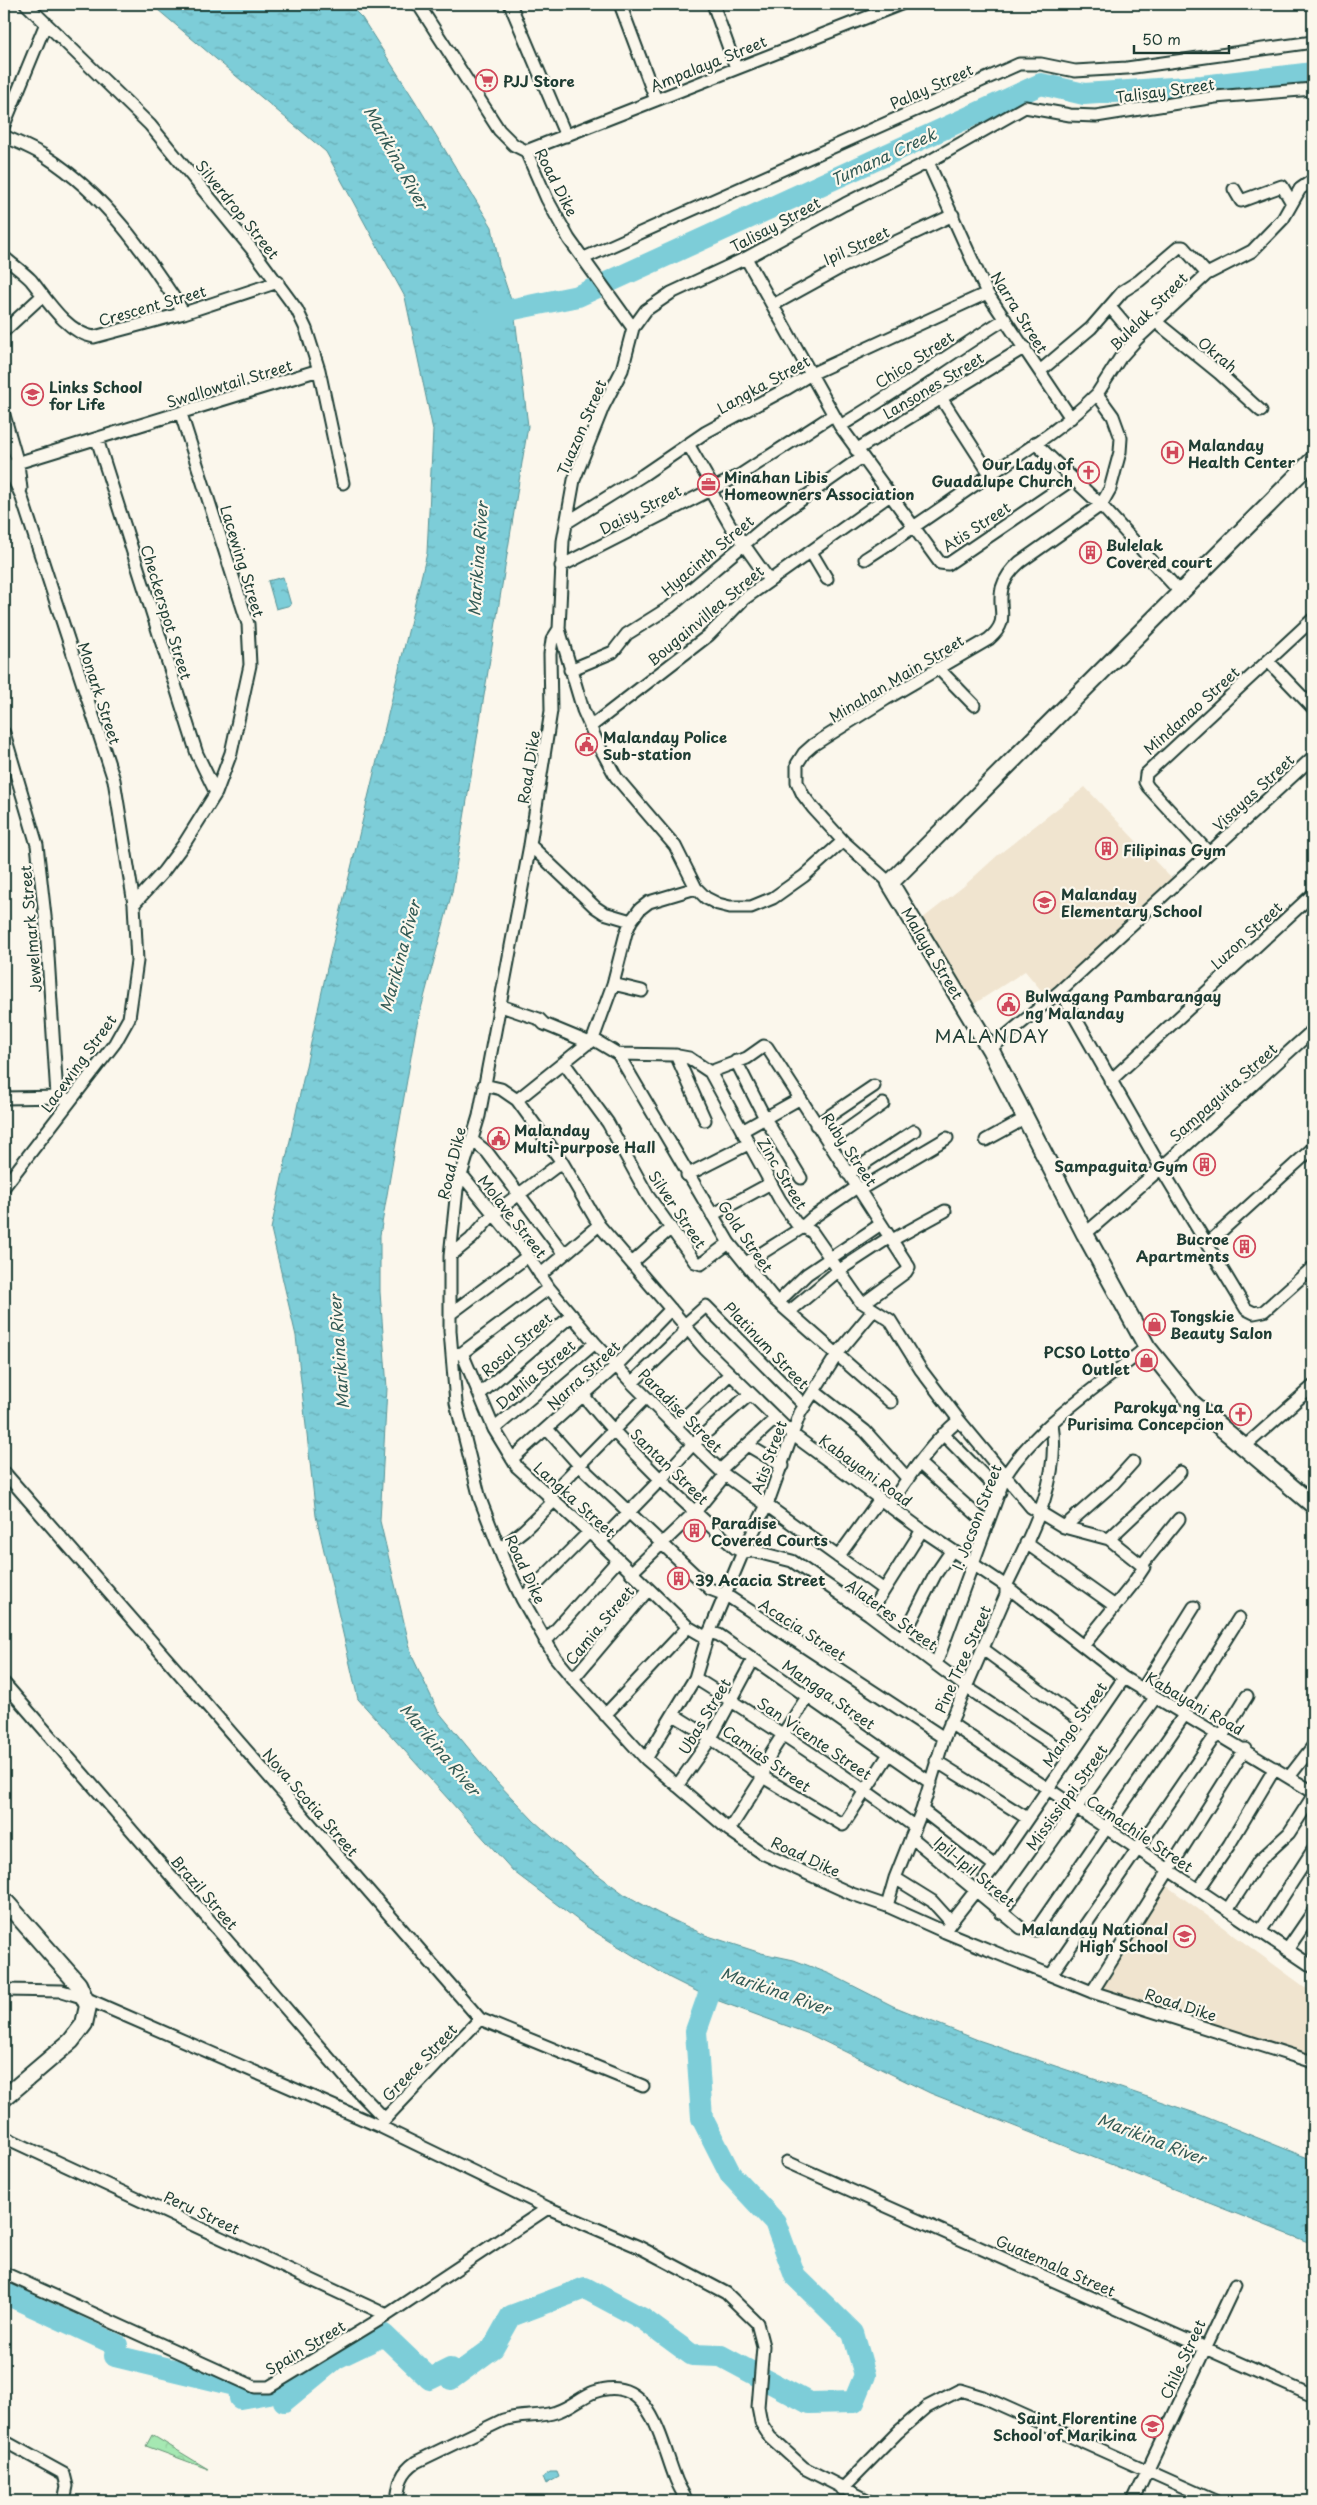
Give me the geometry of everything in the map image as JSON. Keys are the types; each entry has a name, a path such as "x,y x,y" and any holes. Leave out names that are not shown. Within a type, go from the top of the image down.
{"street":[{"name":"Silverdrop Street","path":"26,4 150,125 278,282 300,316 319,370 342,483"},
{"name":"Road Dike","path":"418,4 499,130 514,145 526,151 547,199 569,239 633,328"},
{"path":"510,4 566,136"},
{"path":"620,4 656,100"},
{"path":"714,4 736,68"},
{"name":"Ampalaya Street","path":"526,151 901,4"},
{"path":"4,125 46,23"},
{"name":"Palay Street","path":"584,258 1019,64 1041,64 1075,71 1126,68 1313,42"},
{"name":"Talisay Street","path":"633,328 646,310 671,293 746,258 845,204 928,162 1025,107 1070,115 1096,116 1215,97 1313,88"},
{"path":"4,136 44,156 85,186 111,211 146,256 184,312"},
{"name":"Narra Street","path":"928,162 987,293 1071,418"},
{"name":"Bulelak Street","path":"865,559 1071,418 1097,394 1120,358 1137,338 1207,274 1252,251 1277,226 1300,188 1313,180"},
{"path":"1234,189 1241,201 1282,186 1292,203"},
{"name":"Ipil Street","path":"772,305 850,263 953,215"},
{"path":"1040,371 1091,328 1123,291 1139,281 1181,246 1207,274"},
{"name":"Crescent Street","path":"4,257 30,279 42,296 77,331 94,337 184,312 278,282"},
{"path":"746,258 833,415 914,526"},
{"name":"Langka Street","path":"566,523 643,475 688,444 811,374 987,293"},
{"path":"4,331 42,296"},
{"path":"1110,307 1137,338"},
{"name":"Chico Street","path":"840,426 1005,319"},
{"name":"Okrah","path":"1155,321 1219,373 1261,411"},
{"name":"Tuazon Street","path":"559,629 561,566 574,480 603,408 622,370 633,328"},
{"name":"Lansones Street","path":"859,453 941,398 1025,347"},
{"name":"Swallowtail Street","path":"4,464 18,464 319,370"},
{"path":"1097,394 1113,416 1121,438 1114,479 1101,505"},
{"path":"941,398 990,474"},
{"name":"Lacewing Street","path":"4,1187 115,1043 129,1018 136,961 134,904 163,872 184,844 216,792 231,752 250,665 248,624 181,414"},
{"name":"Monark Street","path":"4,415 18,464 21,495"},
{"name":"Daisy Street","path":"561,566 712,490 790,444 833,415"},
{"name":"Checkerspot Street","path":"97,439 196,754 216,792"},
{"path":"1035,443 1101,505 1181,592"},
{"path":"688,444 730,525 769,580"},
{"name":"Hyacinth Street","path":"570,670 613,652 627,634 670,607 744,543 859,453"},
{"path":"890,883 1313,460"},
{"name":"Monark Street","path":"4,464 21,495 114,780 134,904"},
{"name":"Atis Street","path":"914,526 940,563 944,564 1073,479"},
{"name":"Bougainvillea Street","path":"590,727 710,634 744,599 890,495"},
{"name":"Minahan Main Street","path":"890,883 843,841 803,795 796,771 799,760 813,746 938,668 989,639 998,630 1003,613 1002,587 1014,568 1101,505"},
{"path":"811,552 827,579"},
{"name":"Mindanao Street","path":"1209,853 1148,787 1145,776 1151,767 1313,619"},
{"path":"559,629 570,670 590,727 616,777 675,846 696,888 706,898 724,906 759,905 773,898 804,876 843,841"},
{"name":"Road Dike","path":"559,629 552,640 550,654 551,711 530,845 501,1006 472,1140 457,1189 450,1256 450,1314 457,1354 456,1403 480,1499 522,1599 545,1642 573,1679 646,1759 729,1830 762,1853 805,1874 887,1906 948,1927 1092,1992 1313,2062"},
{"path":"1268,661 1313,708"},
{"path":"938,668 974,705"},
{"name":"Jewelmark Street","path":"4,733 38,845 46,925 58,1096"},
{"name":"Visayas Street","path":"990,1049 1060,991 1313,757"},
{"path":"530,845 598,910 631,921"},
{"name":"Malaya Street","path":"890,883 990,1049 1085,1234 1147,1348 1192,1403 1243,1448 1313,1505"},
{"path":"517,1100 592,1041 614,984 631,921 649,902 696,888"},
{"name":"Luzon Street","path":"1110,1081 1313,894"},
{"path":"614,984 642,991"},
{"path":"1060,991 1110,1081 1246,1309 1258,1313 1267,1308 1313,1267"},
{"name":"Zinc Street","path":"501,1006 539,1019 544,1024 592,1041 618,1054 676,1055 689,1058 710,1072 748,1144 790,1215 812,1232 857,1298 890,1320 921,1370 1005,1476 1031,1506 1064,1527 1109,1539"},
{"name":"Sampaguita Street","path":"1085,1234 1313,1030"},
{"name":"Ruby Street","path":"736,1061 765,1046 909,1267 908,1270"},
{"name":"Gold Street","path":"618,1054 687,1175 729,1243 778,1302 838,1353 891,1402"},
{"path":"676,1055 705,1120"},
{"path":"710,1072 736,1061 765,1118 801,1178"},
{"name":"Silver Street","path":"564,1063 608,1123 648,1196 698,1264 701,1264 729,1243"},
{"name":"Kabayani Road","path":"484,1085 501,1089 517,1100 562,1162 599,1224 729,1375 792,1434 922,1530 1006,1586 1124,1678 1313,1792"},
{"path":"816,1125 874,1086"},
{"path":"4,1098 72,1097"},
{"path":"742,1131 799,1099"},
{"path":"828,1143 884,1104"},
{"path":"986,1140 1026,1118"},
{"path":"848,1174 914,1131"},
{"path":"746,1263 858,1188 947,1138"},
{"path":"472,1140 487,1152 520,1193 564,1254"},
{"path":"687,1175 748,1144"},
{"path":"1207,1244 1313,1148"},
{"path":"450,1256 471,1239 494,1213 562,1162"},
{"name":"Molave Street","path":"462,1175 528,1256 540,1275"},
{"path":"712,1215 771,1183"},
{"path":"789,1312 838,1271 891,1239 945,1211"},
{"path":"540,1275 599,1224"},
{"path":"778,1302 807,1274 881,1224"},
{"path":"632,1263 671,1228"},
{"path":"450,1314 528,1256"},
{"name":"Atis Street","path":"646,1759 695,1678 708,1635 743,1552 767,1505 783,1466 792,1434 805,1406 869,1307 908,1270"},
{"name":"Paradise Street","path":"540,1275 595,1343 632,1384 723,1472 884,1590"},
{"path":"457,1354 549,1288"},
{"name":"Platinum Street","path":"686,1327 703,1306 709,1307 805,1406"},
{"name":"Narra Street","path":"512,1459 616,1366 671,1309"},
{"name":"Rosal Street","path":"480,1394 572,1315"},
{"path":"632,1384 682,1335 686,1327"},
{"name":"Dahlia Street","path":"494,1429 595,1343"},
{"name":"I. Jocson Street","path":"936,1664 1005,1476 1030,1443 1147,1348"},
{"name":"Langka Street","path":"457,1354 480,1394 494,1429 516,1467 600,1542 688,1627 708,1635"},
{"path":"675,1426 729,1375"},
{"path":"1243,1448 1313,1386"},
{"path":"814,1391 865,1431 908,1479"},
{"path":"600,1542 693,1444 750,1394"},
{"name":"Santan Street","path":"583,1395 612,1431 662,1478 694,1512 743,1552"},
{"path":"500,1549 524,1530 612,1431 646,1397"},
{"path":"631,1573 694,1512 723,1472 775,1419"},
{"path":"838,1557 908,1479 918,1463 943,1434 959,1420"},
{"name":"Pine Tree Street","path":"887,1906 895,1878 922,1810 944,1738 1004,1600 1006,1586 1041,1511 1053,1459 1054,1438 1052,1424"},
{"name":"Acacia Street","path":"547,1429 580,1466 710,1589 726,1596 944,1738"},
{"path":"943,1434 1000,1492"},
{"path":"749,1446 783,1466"},
{"path":"1064,1527 1114,1483 1133,1462"},
{"path":"918,1463 987,1524"},
{"name":"Nova Scotia Street","path":"4,1472 480,2019 643,2086"},
{"path":"1143,1566 1109,1539 1180,1472"},
{"path":"1083,1646 1179,1519"},
{"path":"869,1614 922,1530"},
{"path":"522,1599 589,1532"},
{"path":"1026,1543 1115,1606"},
{"path":"902,1639 936,1575 952,1550"},
{"name":"Alateres Street","path":"743,1552 753,1551 792,1561 869,1614 966,1687 1069,1755"},
{"path":"545,1642 618,1560"},
{"name":"Camia Street","path":"573,1679 648,1590"},
{"path":"1142,1690 1194,1607"},
{"path":"1036,1930 1106,1830 1183,1713 1239,1618"},
{"path":"605,1715 688,1627"},
{"name":"Mangga Street","path":"708,1635 719,1635 931,1783"},
{"path":"984,1649 1089,1727"},
{"name":"Ubas Street","path":"677,1786 712,1738 753,1660"},
{"name":"San Vicente Street","path":"695,1678 866,1790 913,1832"},
{"name":"Mango Street","path":"1048,1788 1124,1678"},
{"name":"Brazil Street","path":"4,1683 353,2086 382,2122"},
{"path":"1051,1975 1213,1739 1224,1733 1247,1696"},
{"path":"729,1830 763,1776 766,1763 806,1697"},
{"name":"Mississippi Street","path":"1001,1913 1155,1698"},
{"name":"Camias Street","path":"674,1715 712,1738 763,1776 843,1825 866,1790"},
{"name":"Camachile Street","path":"950,1723 1048,1788 1106,1830 1313,1967"},
{"path":"1289,1777 1313,1746"},
{"path":"1092,1992 1245,1750"},
{"path":"866,1790 889,1754"},
{"path":"936,1761 1027,1818"},
{"path":"1198,1890 1229,1845 1275,1768"},
{"path":"895,1878 932,1901 948,1927 994,1866 1048,1788"},
{"path":"1228,1909 1259,1861 1289,1833 1313,1796"},
{"path":"922,1810 994,1866"},
{"name":"Ipil-Ipil Street","path":"913,1832 975,1891 1021,1928"},
{"path":"1260,1932 1313,1850"},
{"path":"4,1900 78,1984 88,2006 87,2015 78,2033 4,2098"},
{"path":"1287,1950 1313,1912"},
{"path":"4,1990 62,1991 85,1998 382,2122 548,2208 639,2247 726,2293 757,2323 763,2346 760,2415 770,2437 804,2468 842,2489 869,2501"},
{"name":"Greece Street","path":"382,2122 480,2019"},
{"name":"Peru Street","path":"4,2136 387,2316"},
{"name":"Guatemala Street","path":"787,2162 1313,2396"},
{"name":"Spain Street","path":"4,2274 255,2387 261,2388 269,2387 387,2316 548,2208"},
{"name":"Chile Street","path":"1133,2501 1235,2285"},
{"path":"398,2501 401,2476 407,2468 416,2462 503,2420 518,2415 557,2412 594,2392 616,2389 629,2394 651,2412 660,2431 675,2479 687,2501"},
{"path":"842,2489 898,2432 927,2407 960,2390 983,2397 1215,2501"},
{"path":"4,2441 64,2474 67,2486 64,2501"}],"shaded area":[{"name":"Malanday Elementary School","path":"1085,787 1172,879 1046,996 1025,971 971,1006 922,919 964,886 998,855"},
{"name":"Malanday National High School","path":"1164,1884 1313,1993 1313,2056 1099,1991"}],"green space":[{"path":"152,2435 208,2469 146,2446"}],"water":[{"name":"Marikina River","path":"151,4 348,4 362,18 492,227 499,264 514,309 528,426 452,892 416,1028 380,1235 380,1292 387,1388 380,1521 412,1656 438,1711 493,1778 534,1821 579,1861 624,1894 658,1913 705,1935 761,1953 794,1960 830,1974 893,2006 978,2040 1198,2114 1313,2160 1313,2244 930,2093 809,2034 708,1997 670,1978 587,1927 514,1872 358,1699 316,1516 296,1336 271,1229 327,968 427,553 433,430 405,297 326,152"},
{"path":"283,577 291,605 276,609 268,581"},
{"path":"550,2472 557,2472 559,2477 546,2484 543,2477"}],"waterway":[{"name":"Tumana Creek","path":"485,321 514,309 578,296 1041,84 1084,94 1202,86 1313,73"},
{"name":"Marikina River","path":"4,2293 117,2345 115,2356 239,2386 240,2398 285,2390 284,2401 336,2358 384,2335 430,2379 450,2369 451,2379 493,2348 511,2316 585,2288 643,2319 692,2355 721,2356 809,2403 854,2402 865,2375 853,2333 795,2276 775,2222 731,2175 702,2118 696,2031 708,1997 721,1972"}],"place":[{"name":"PJJ Store","path":"487,80"},
{"name":"Links School for Life","path":"33,395"},
{"name":"Malanday Health Center","path":"1172,453"},
{"name":"Our Lady of Guadalupe Church","path":"1089,472"},
{"name":"Minahan Libis Homeowners Association","path":"708,485"},
{"name":"Bulelak Covered court","path":"1090,553"},
{"name":"Malanday Police Sub-station","path":"587,745"},
{"name":"Filipinas Gym","path":"1107,849"},
{"name":"Malanday Elementary School","path":"1045,902"},
{"name":"Bulwagang Pambarangay ng Malanday","path":"1009,1004"},
{"name":"Malanday Multi-purpose Hall","path":"498,1138"},
{"name":"Sampaguita Gym","path":"1204,1165"},
{"name":"Bucroe Apartments","path":"1245,1247"},
{"name":"Tongskie Beauty Salon","path":"1154,1324"},
{"name":"PCSO Lotto Outlet","path":"1146,1360"},
{"name":"Parokya ng La Purisima Concepcion","path":"1240,1415"},
{"name":"Paradise Covered Courts","path":"695,1531"},
{"name":"39 Acacia Street","path":"679,1579"},
{"name":"Malanday National High School","path":"1184,1937"},
{"name":"Saint Florentine School of Marikina","path":"1153,2426"}],"district":[{"name":"MALANDAY","path":"992,1035"}]}
